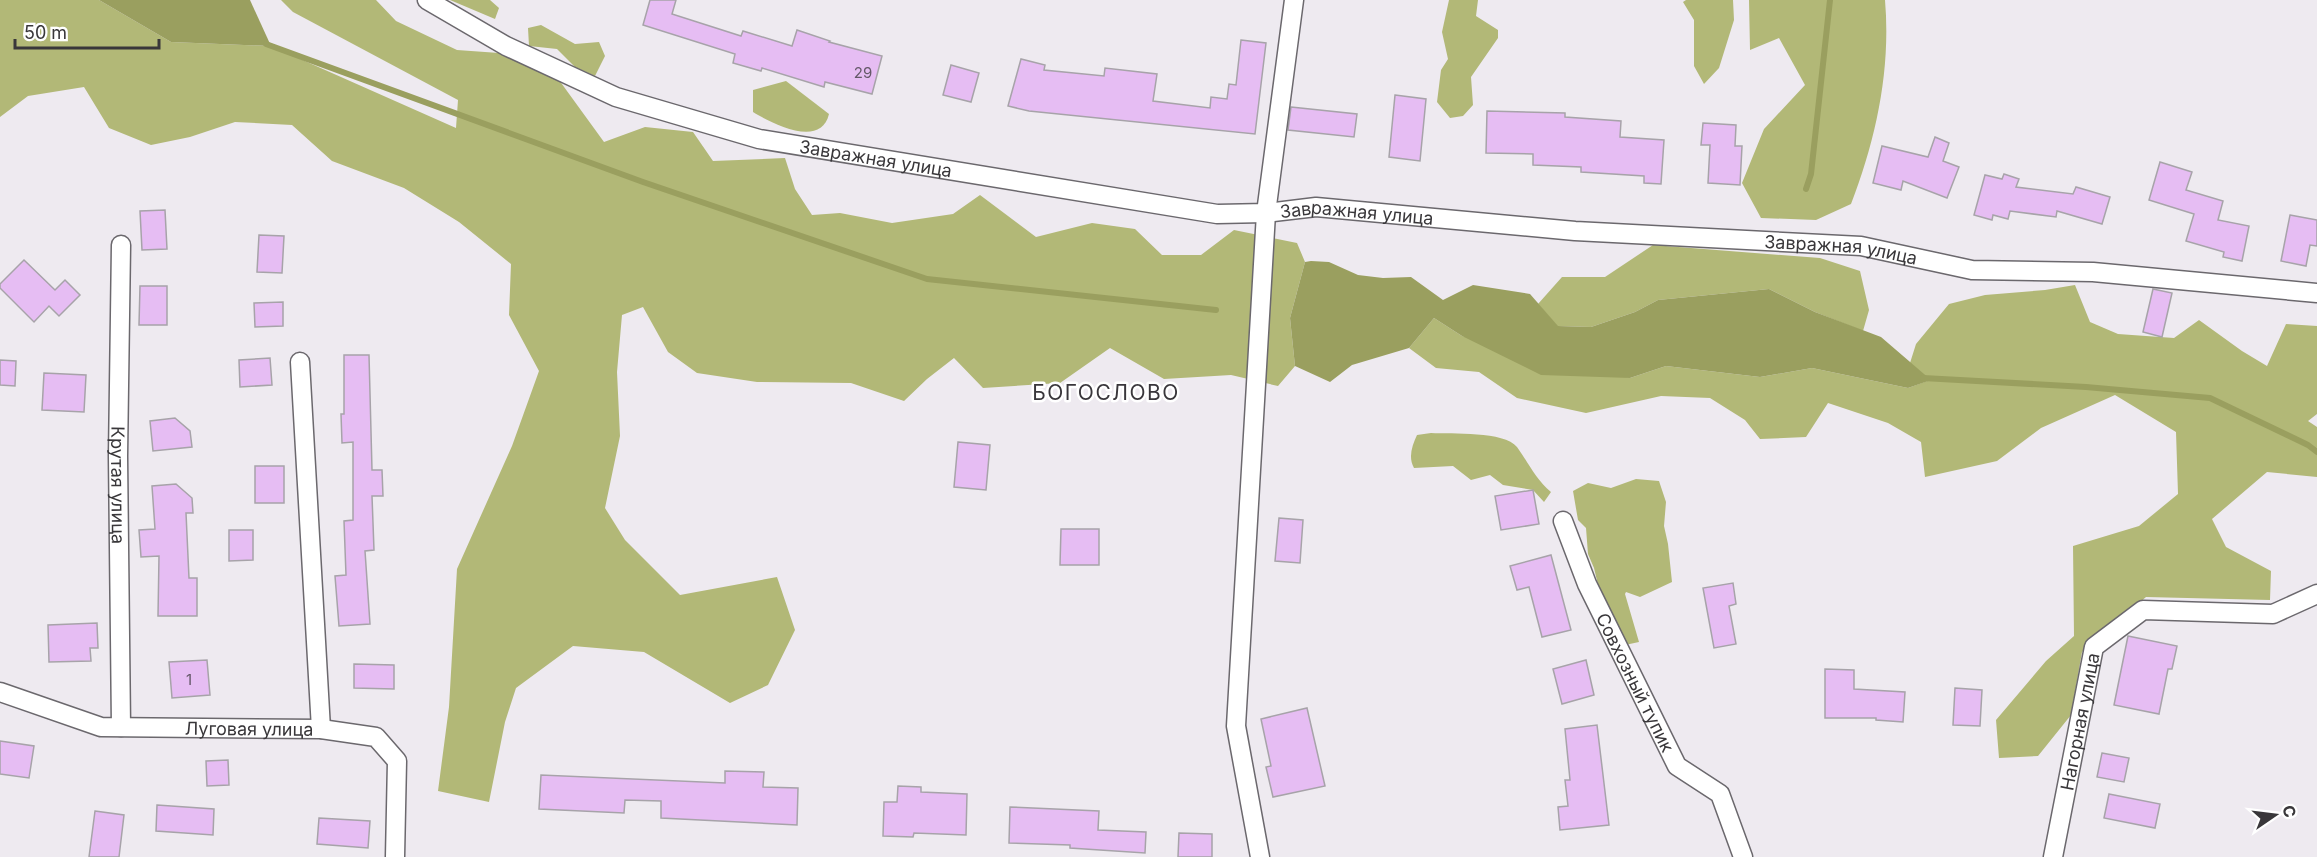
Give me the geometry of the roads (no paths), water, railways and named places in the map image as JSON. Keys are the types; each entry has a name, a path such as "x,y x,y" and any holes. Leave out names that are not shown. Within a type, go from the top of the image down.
{"street":[{"name":"Завражная улица","path":"427,0 506,46 615,97 759,139 1217,214 1266,213 1316,207 1575,231 1861,246 1972,270 2093,272 2317,293"},
{"path":"1260,857 1236,726 1266,213 1294,0"},
{"name":"Крутая улица","path":"121,244 118,456 121,727"},
{"path":"300,362 321,729"},
{"name":"Совхозный тупик","path":"1563,521 1587,584 1677,766 1720,794 1743,857"},
{"name":"Нагорная улица","path":"2053,857 2094,647 2143,610 2273,614 2317,594"},
{"name":"Луговая улица","path":"0,692 101,727 321,729 376,737 397,761 395,857"}],"waterway":[{"path":"1806,189 1811,174 1830,0"},
{"path":"266,44 643,182 927,279 1216,310"},
{"path":"1923,378 2086,387 2210,398 2308,445 2317,452"}],"district":[{"name":"БОГОСЛОВО","path":"1106,392"}]}
